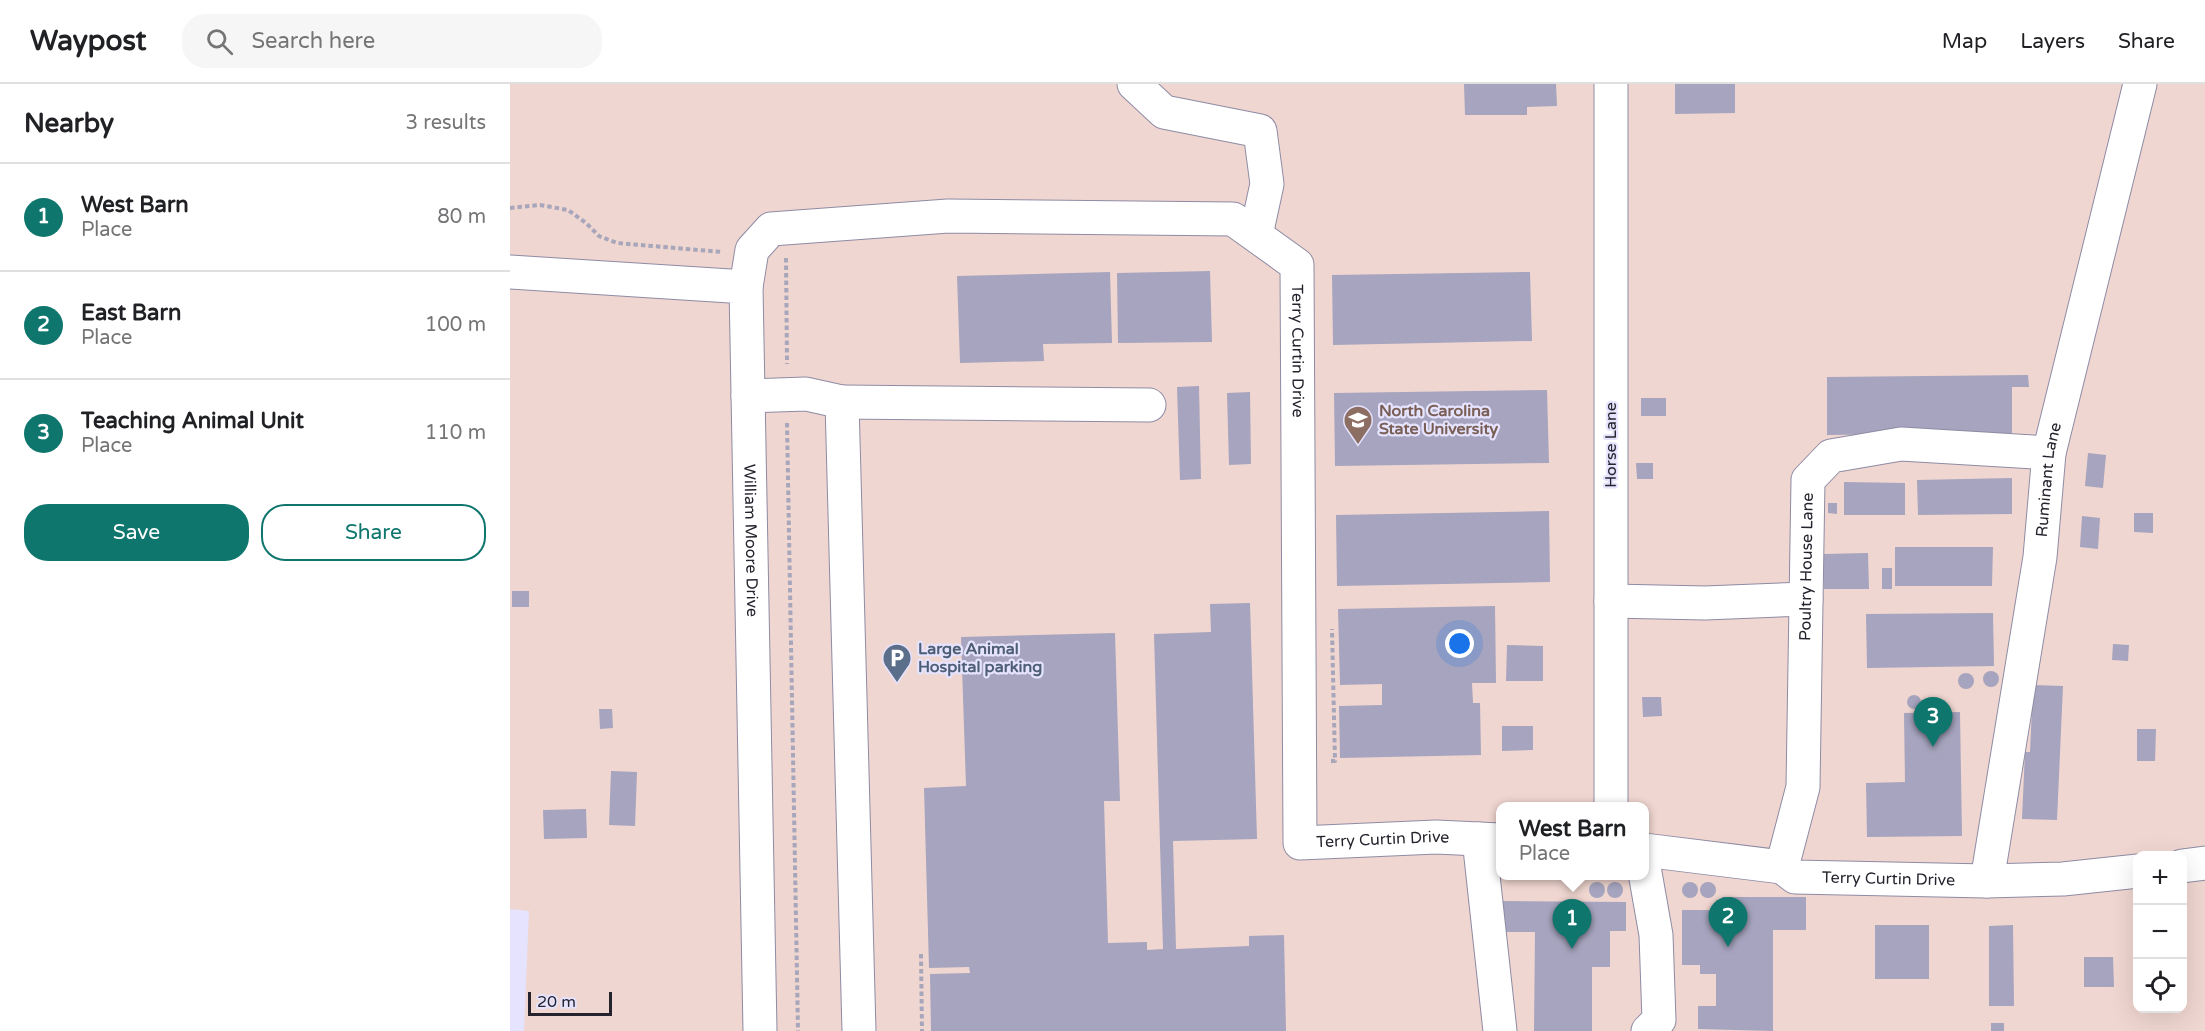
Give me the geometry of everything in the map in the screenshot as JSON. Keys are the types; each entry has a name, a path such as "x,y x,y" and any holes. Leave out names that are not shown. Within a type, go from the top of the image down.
{"street":[{"path":"1134,84 1164,112 1260,131 1268,184 1256,235"},
{"name":"Horse Lane","path":"1611,84 1611,802"},
{"name":"Ruminant Lane","path":"1987,881 2040,557 2049,453 2140,84"},
{"name":"Terry Curtin Drive","path":"746,287 752,250 771,229 948,216 1233,219 1298,265 1300,843 1436,837 1490,840"},
{"path":"510,272 746,287"},
{"name":"William Moore Drive","path":"746,287 760,1031"},
{"path":"748,396 806,394 842,402 1149,405"},
{"path":"842,402 859,1031"},
{"name":"Poultry House Lane","path":"1782,867 1803,787 1808,480 1831,456 1901,444 2049,453"},
{"path":"1611,602 1705,603 1806,599"},
{"path":"1490,840 1500,1031"},
{"name":"Terry Curtin Drive","path":"1649,851 1782,867 1795,877 1987,881 2063,879 2133,872"},
{"path":"2187,865 2205,863"},
{"path":"1646,880 1656,935 1659,1020 1648,1031"}],"path":[{"path":"510,208 540,205 568,210 599,236 616,243 723,252"},
{"path":"786,247 798,1031"},
{"path":"921,954 922,1031"}],"shaded area":[{"name":"North Carolina State University","path":"510,84 2205,84 2205,1031 524,1031 529,911 510,909"}],"building":[{"path":"1464,84 1556,84 1557,106 1527,107 1527,115 1465,115"},
{"path":"1675,84 1735,84 1735,113 1675,114"},
{"path":"1210,271 1212,342 1118,343 1117,273"},
{"path":"1110,272 1112,343 1043,344 1044,361 960,363 957,276"},
{"path":"1530,272 1532,341 1333,345 1332,275"},
{"path":"2028,375 2029,387 2012,387 2012,433 1827,435 1827,377"},
{"path":"1199,386 1201,479 1180,480 1177,387"},
{"path":"1547,390 1549,463 1335,466 1334,393"},
{"path":"1250,392 1251,464 1229,465 1227,393"},
{"path":"1641,398 1666,398 1666,416 1641,416"},
{"path":"2088,453 2106,455 2103,488 2085,486"},
{"path":"1636,463 1653,463 1653,479 1637,479"},
{"path":"2012,478 2012,514 1918,515 1917,480"},
{"path":"1844,482 1905,483 1905,515 1844,515"},
{"path":"1828,503 1837,503 1837,514 1828,513"},
{"path":"1549,511 1550,582 1337,586 1336,515"},
{"path":"2134,513 2153,513 2153,533 2134,532"},
{"path":"2082,516 2100,518 2098,549 2080,547"},
{"path":"1895,547 1993,547 1992,586 1895,586"},
{"path":"1868,553 1869,589 1824,589 1824,554"},
{"path":"1882,568 1892,568 1892,589 1882,589"},
{"path":"512,591 529,591 529,607 512,607"},
{"path":"1250,603 1257,839 1173,841 1176,949 1249,946 1249,936 1284,935 1286,1031 931,1031 930,974 970,973 969,967 929,968 924,788 966,786 961,637 1115,633 1120,801 1104,801 1108,943 1147,942 1147,950 1163,949 1154,634 1211,632 1210,604"},
{"path":"1495,606 1496,683 1472,683 1473,703 1480,703 1481,755 1340,758 1339,706 1382,705 1382,684 1340,685 1338,609"},
{"path":"1993,613 1994,666 1867,668 1866,614"},
{"path":"2113,644 2129,645 2128,661 2112,660"},
{"path":"1507,645 1543,646 1543,681 1506,681"},
{"path":"1991,671 1997,673 1999,679 1997,685 1991,687 1985,685 1983,679 1985,673"},
{"path":"1966,673 1972,675 1974,681 1972,687 1966,689 1960,687 1958,681 1960,675"},
{"path":"2033,685 2063,686 2057,820 2022,819 2025,752 2030,752"},
{"path":"1914,695 1919,697 1921,702 1919,707 1914,709 1909,707 1907,702 1909,697"},
{"path":"1642,697 1661,697 1662,716 1643,717"},
{"path":"599,709 612,709 613,728 600,729"},
{"path":"1960,712 1962,836 1867,837 1866,783 1905,782 1904,713"},
{"path":"1502,726 1533,726 1533,750 1502,751"},
{"path":"2137,729 2156,729 2155,761 2137,761"},
{"path":"611,771 637,772 635,826 609,825"},
{"path":"586,809 587,838 544,839 543,810"},
{"path":"1597,882 1605,890 1597,898 1589,890"},
{"path":"1615,882 1623,890 1615,898 1607,890"},
{"path":"1690,882 1696,884 1698,890 1696,896 1690,898 1684,896 1682,890 1684,884"},
{"path":"1708,882 1714,884 1716,890 1714,896 1708,898 1702,896 1700,890 1702,884"},
{"path":"1722,897 1806,897 1806,930 1773,930 1773,1031 1698,1029 1698,1006 1716,1006 1716,974 1700,974 1700,965 1682,965 1682,910 1722,910"},
{"path":"1503,901 1626,902 1626,931 1610,931 1610,967 1592,967 1592,1031 1534,1031 1535,932 1503,932"},
{"path":"1875,925 1929,925 1929,979 1875,979"},
{"path":"2013,925 2014,1006 1989,1006 1989,926"},
{"path":"2084,957 2113,957 2114,987 2084,987"},
{"path":"1991,1023 2004,1023 2004,1031 1991,1031"}],"place":[{"name":"North Carolina State University","path":"1358,446"},
{"name":"Large Animal Hospital parking","path":"897,684"},
{"name":"Teaching Animal Unit","path":"1933,747"},
{"name":"East Barn","path":"1728,947"},
{"name":"West Barn","path":"1572,949"}]}
